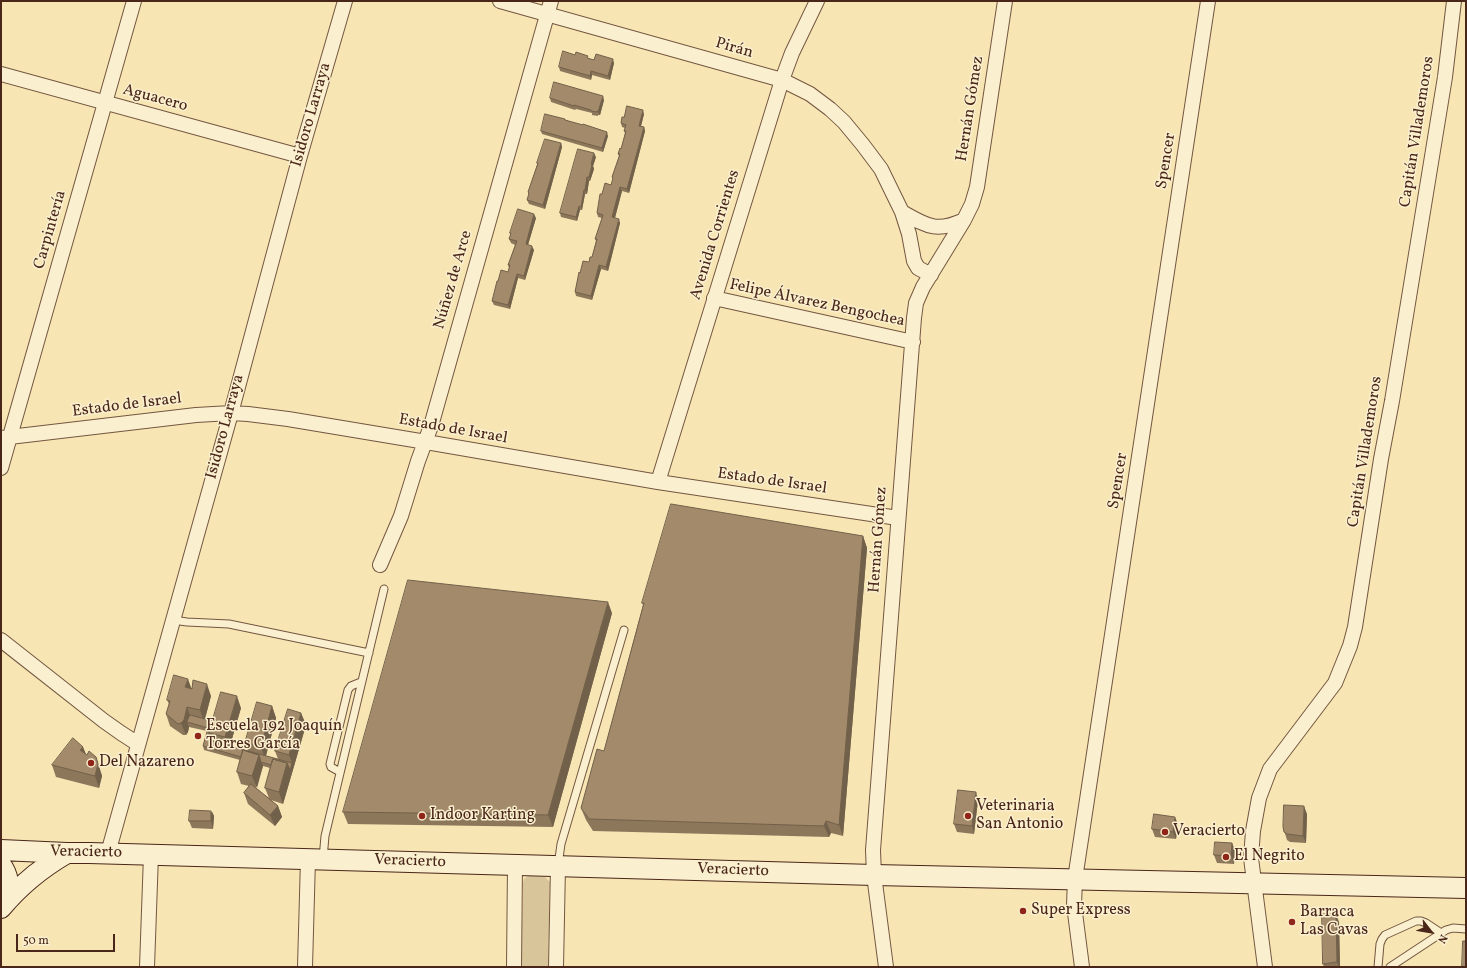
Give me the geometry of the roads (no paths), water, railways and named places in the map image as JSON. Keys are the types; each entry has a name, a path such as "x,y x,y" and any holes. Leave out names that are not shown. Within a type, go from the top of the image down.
{"street":[{"name":"Carpintería","path":"1,468 5,438 134,1"},
{"name":"Isidoro Larraya","path":"108,853 231,413 300,156 345,1"},
{"name":"Pirán","path":"500,1 549,8 782,80 810,94 844,122 881,169 902,212 909,234 914,261 918,268 931,275"},
{"name":"Avenida Corrientes","path":"658,482 782,80 792,53 817,1"},
{"name":"Hernán Gómez","path":"886,967 874,875 873,850 916,303 972,204 977,186 1004,1"},
{"name":"Spencer","path":"1082,967 1074,905 1075,879 1208,1"},
{"name":"Capitán Villademoros","path":"1266,967 1250,858 1259,798 1262,786 1279,755 1311,716 1335,683 1350,646 1355,627 1381,459 1392,401 1443,85 1454,1"},
{"name":"Núñez de Arce","path":"380,565 401,516 418,461 426,442 549,8"},
{"name":"Aguacero","path":"1,74 300,156"},
{"path":"902,212 924,224 934,227 949,226 964,220"},
{"name":"Felipe Álvarez Bengochea","path":"714,298 913,342"},
{"name":"Estado de Israel","path":"5,438 196,415 231,413 288,419 658,482 898,518"},
{"path":"1,640 104,721 138,744"},
{"name":"Veracierto","path":"1,850 874,875 1466,888"},
{"path":"5,904 26,882 45,866 67,853"},
{"path":"147,967 151,855"},
{"path":"305,967 315,859"},
{"path":"1,865 8,878 10,887 5,904"},
{"path":"514,967 515,865"},
{"path":"556,967 558,866"}],"lane":[{"path":"315,859 325,836 384,590"},
{"path":"173,620 229,624 370,653"},
{"path":"558,866 561,844 624,630"},
{"path":"340,772 331,767 330,764 348,690 351,686 361,682"},
{"path":"1378,967 1380,944 1385,935 1416,921 1421,921 1441,933"},
{"path":"1390,967 1441,933 1453,928 1466,929"}],"place":[{"name":"Escuela 192 Joaquín Torres García","path":"198,736"},
{"name":"Del Nazareno","path":"91,763"},
{"name":"Indoor Karting","path":"422,816"},
{"name":"Veterinaria San Antonio","path":"968,816"},
{"name":"Veracierto","path":"1165,832"},
{"name":"El Negrito","path":"1226,857"},
{"name":"Super Express","path":"1023,911"},
{"name":"Barraca Las Cavas","path":"1292,922"}]}
